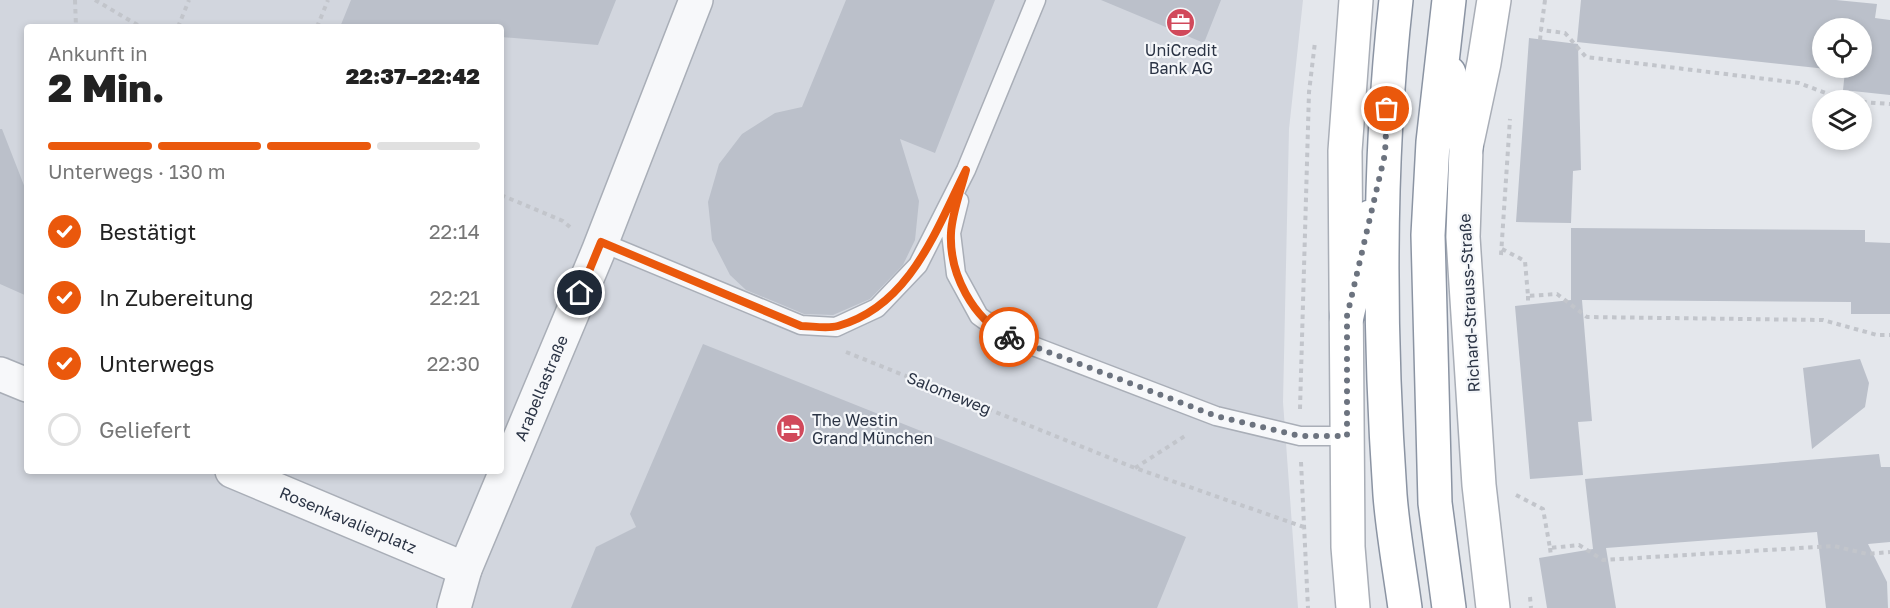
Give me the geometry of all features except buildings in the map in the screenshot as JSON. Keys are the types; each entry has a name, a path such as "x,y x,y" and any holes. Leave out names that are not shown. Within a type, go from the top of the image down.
{"main road":[{"path":"1353,608 1348,547 1345,151 1356,0"},
{"path":"1396,0 1385,154 1383,321 1390,496 1406,608"},
{"path":"1449,0 1433,142 1428,246 1435,503 1449,608"},
{"name":"Richard-Strauss-Straße","path":"1493,608 1479,485 1463,237 1466,147 1484,63 1494,0"},
{"path":"1444,51 1466,147"},
{"path":"1347,316 1385,154"}],"street":[{"name":"Arabellastraße","path":"454,608 465,569 599,247 696,0"},
{"path":"0,374 24,385"},
{"name":"Rosenkavalierplatz","path":"239,474 465,569"}],"lane":[{"path":"599,247 801,326 836,327 878,308 918,265 966,170 1035,0"},
{"path":"966,170 951,233 956,274 979,316 1007,336 1216,416 1300,436 1347,436"}],"path":[{"path":"75,0 76,24"},
{"path":"95,0 136,24"},
{"path":"179,24 189,0"},
{"path":"318,24 328,0"},
{"path":"1540,40 1545,0"},
{"path":"1541,30 1565,33 1586,57 1799,82 1819,90"},
{"path":"1308,608 1300,436 1309,92 1316,34"},
{"path":"1872,103 1890,104"},
{"path":"1501,260 1510,117"},
{"path":"504,196 563,221 599,247"},
{"path":"1502,249 1525,261 1528,305"},
{"path":"1528,297 1557,294 1587,316 1822,320 1877,335 1890,335"},
{"name":"Salomeweg","path":"839,349 1135,468 1304,528"},
{"path":"1135,468 1216,416"},
{"path":"1516,483 1517,502"},
{"path":"1516,495 1543,509 1551,556"},
{"path":"1550,548 1579,545 1603,560 1834,546 1867,554 1890,552"},
{"path":"1528,586 1531,608"}],"shaded area":[{"path":"0,0 1303,0 1289,129 1283,402 1298,608 0,608"}],"way so far":[{"path":"1009,337 1216,416 1300,436 1347,436 1347,316 1385,154 1387,109"}],"place":[{"name":"UniCredit Bank AG","path":"1181,22"},
{"name":"The Westin Grand München","path":"791,429"}],"route":[{"path":"580,293 601,242 801,326 836,327 878,308 902,285 918,265 966,170 951,233 956,274 979,316 1009,337"}]}
